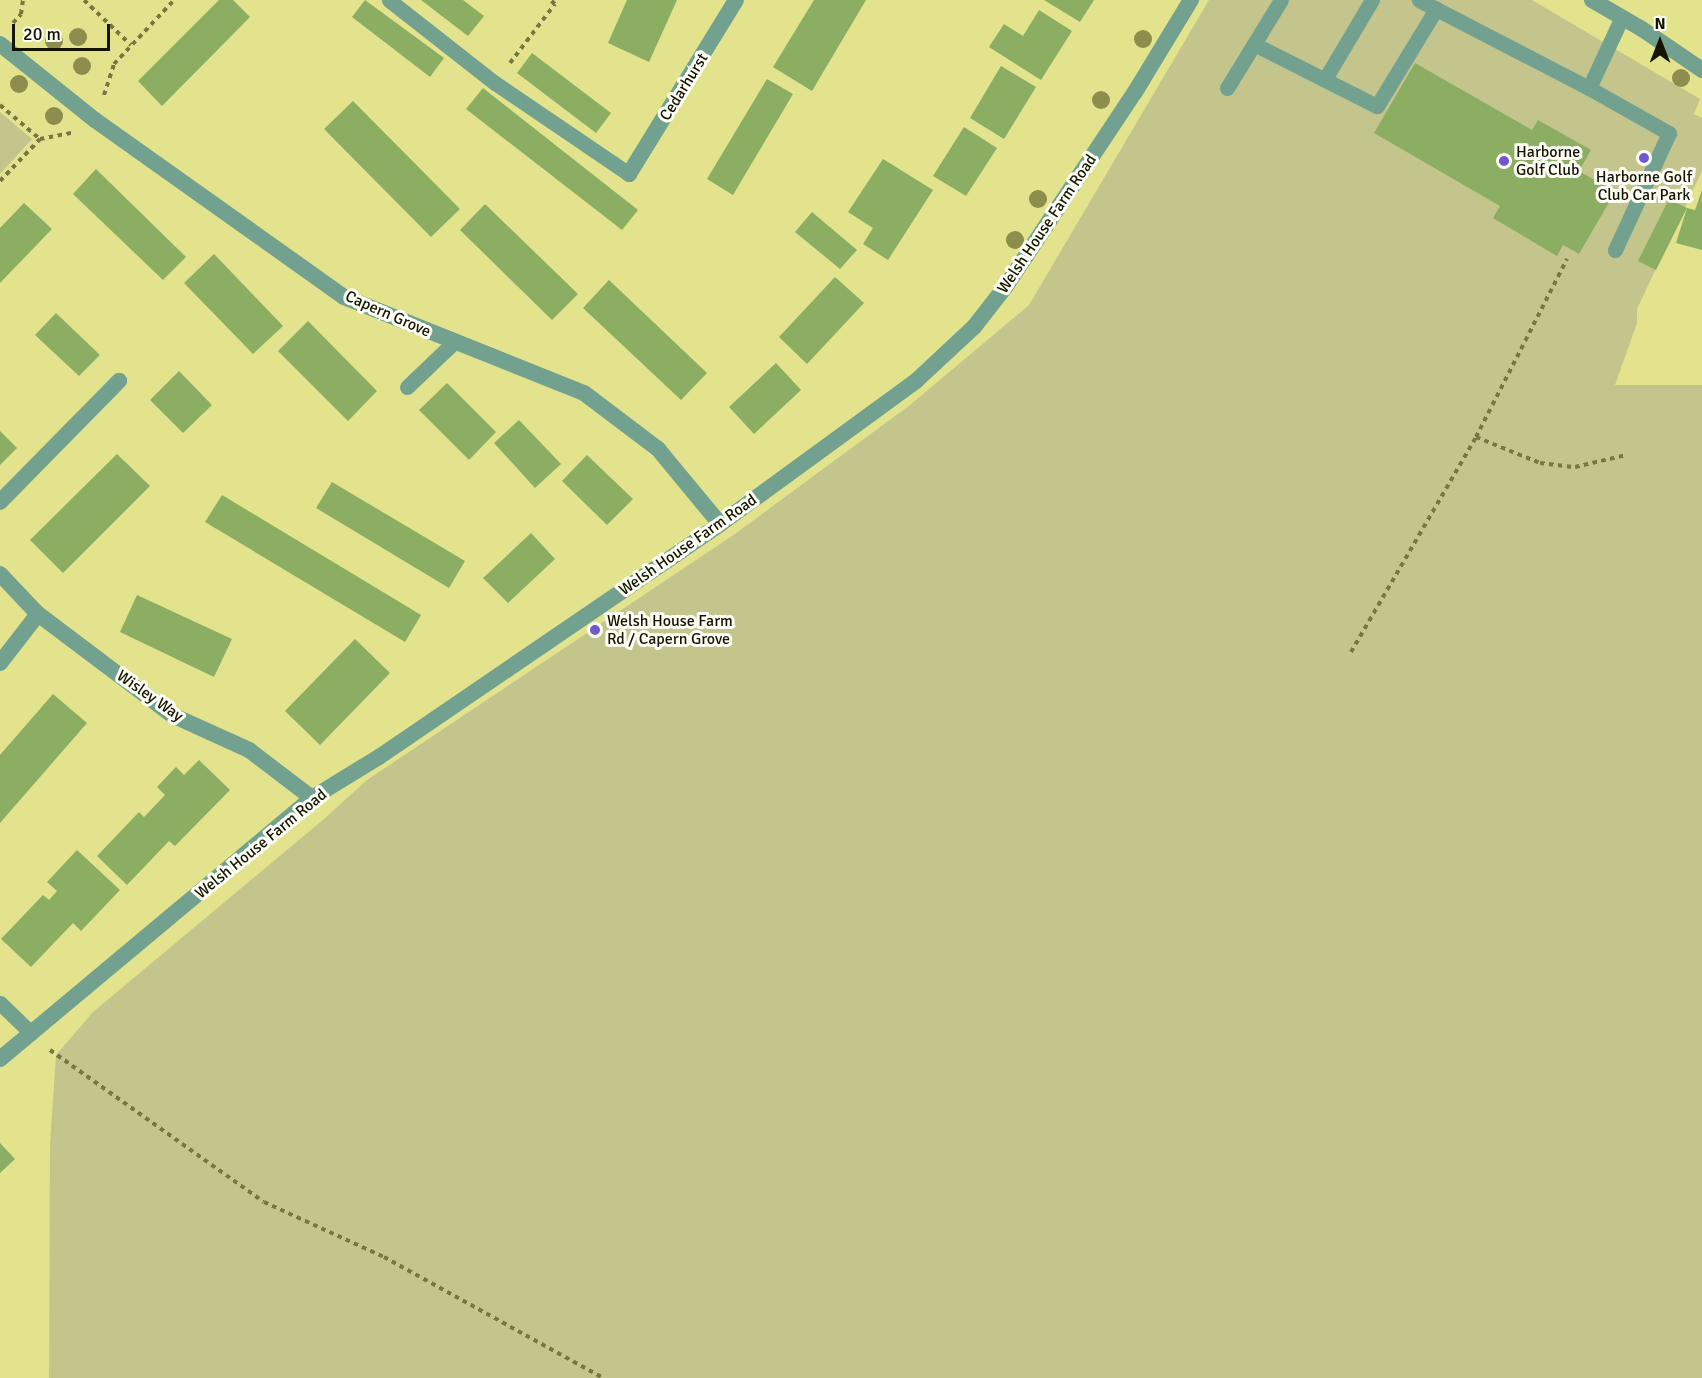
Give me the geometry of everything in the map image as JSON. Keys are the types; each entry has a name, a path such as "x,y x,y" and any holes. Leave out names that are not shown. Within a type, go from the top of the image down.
{"street":[{"name":"Cedarhurst","path":"629,174 736,0"},
{"name":"Welsh House Farm Road","path":"0,1059 312,798 379,757 720,524 916,381 974,327 1006,286 1129,102 1191,0"},
{"path":"1592,0 1702,69"},
{"name":"Capern Grove","path":"3,37 95,120 344,297 453,343 584,393 658,449 720,524"},
{"path":"0,502 119,381"},
{"name":"Wisley Way","path":"0,574 38,614 172,715 249,750 312,798"},
{"path":"0,663 38,614"}],"lane":[{"path":"389,0 495,83 629,174"},
{"path":"1227,88 1281,0"},
{"path":"1324,79 1372,0"},
{"path":"1419,0 1589,88 1669,133 1616,250"},
{"path":"1254,44 1377,106 1436,9"},
{"path":"1589,88 1622,17"},
{"path":"406,387 453,343"},
{"path":"0,1002 32,1033"}],"path":[{"path":"3,37 21,14 23,0"},
{"path":"84,0 131,45"},
{"path":"0,181 40,139 88,129 95,120 114,64 174,0"},
{"path":"495,83 555,4 550,0"},
{"path":"0,105 40,139"},
{"path":"1351,652 1476,437 1567,259"},
{"path":"1476,437 1540,463 1575,467 1626,455"},
{"path":"32,1033 56,1055 264,1202 384,1257 603,1378"}],"green space":[{"name":"Harborne Golf Club","path":"1209,0 1532,0 1700,99 1694,114 1702,118 1702,171 1637,309 1637,323 1615,385 1702,385 1702,1378 49,1378 50,1144 56,1055 93,1012 324,819 367,780 732,536 910,405 1029,305"},
{"path":"0,112 32,139 0,174"}],"building":[{"path":"219,0 233,0 250,17 162,106 138,81"},
{"path":"365,0 444,58 430,77 352,17"},
{"path":"421,0 463,0 484,16 468,36"},
{"path":"627,0 677,0 649,62 608,43"},
{"path":"814,0 866,0 812,91 773,67"},
{"path":"1044,0 1094,0 1080,22"},
{"path":"1039,10 1072,31 1041,80 989,47 1004,24 1023,36"},
{"path":"532,53 611,113 596,133 517,73"},
{"name":"Harborne Golf Club","path":"1415,63 1532,130 1538,120 1591,150 1579,171 1615,192 1579,254 1563,245 1557,256 1493,218 1500,206 1374,133"},
{"path":"1001,66 1036,87 1004,139 970,118"},
{"path":"767,79 793,94 733,195 707,179"},
{"path":"483,88 638,210 622,230 466,109"},
{"path":"353,101 460,209 431,237 324,129"},
{"path":"964,127 997,148 966,196 933,176"},
{"path":"883,159 933,190 888,260 863,244 873,228 848,212"},
{"path":"96,169 186,257 163,280 73,194"},
{"path":"1702,190 1702,250 1676,243 1687,208 1695,210"},
{"path":"1669,199 1687,208 1656,270 1638,261"},
{"path":"24,203 52,229 0,283 0,228"},
{"path":"485,204 578,294 552,320 460,230"},
{"path":"812,212 857,250 840,269 795,232"},
{"path":"214,254 283,326 253,354 184,283"},
{"path":"835,277 864,303 807,364 779,337"},
{"path":"609,280 707,373 681,400 583,308"},
{"path":"56,313 100,355 79,376 35,335"},
{"path":"308,321 377,391 348,421 278,351"},
{"path":"776,363 801,390 754,434 729,407"},
{"path":"179,371 212,405 183,433 150,400"},
{"path":"447,383 496,432 469,460 419,410"},
{"path":"519,420 561,464 535,488 494,443"},
{"path":"0,431 17,448 0,465"},
{"path":"117,454 150,486 63,573 30,540"},
{"path":"587,455 633,499 607,525 562,481"},
{"path":"332,482 465,561 449,588 316,508"},
{"path":"222,495 421,615 405,642 205,522"},
{"path":"531,533 555,559 508,603 483,578"},
{"path":"137,595 232,639 214,677 120,632"},
{"path":"355,639 390,673 320,745 285,711"},
{"path":"53,694 87,723 0,823 0,755"},
{"path":"199,760 230,790 175,846 169,841 127,885 97,856 139,812 144,817 165,795 157,787 176,767 184,775"},
{"path":"77,850 120,890 81,931 73,923 31,967 1,939 43,895 49,900 57,891 47,882"},
{"path":"0,1143 15,1159 0,1173"}],"place":[{"name":"Harborne Golf Club Car Park","path":"1644,158"},
{"name":"Harborne Golf Club","path":"1504,161"},
{"name":"Welsh House Farm Rd / Capern Grove","path":"595,630"}]}
